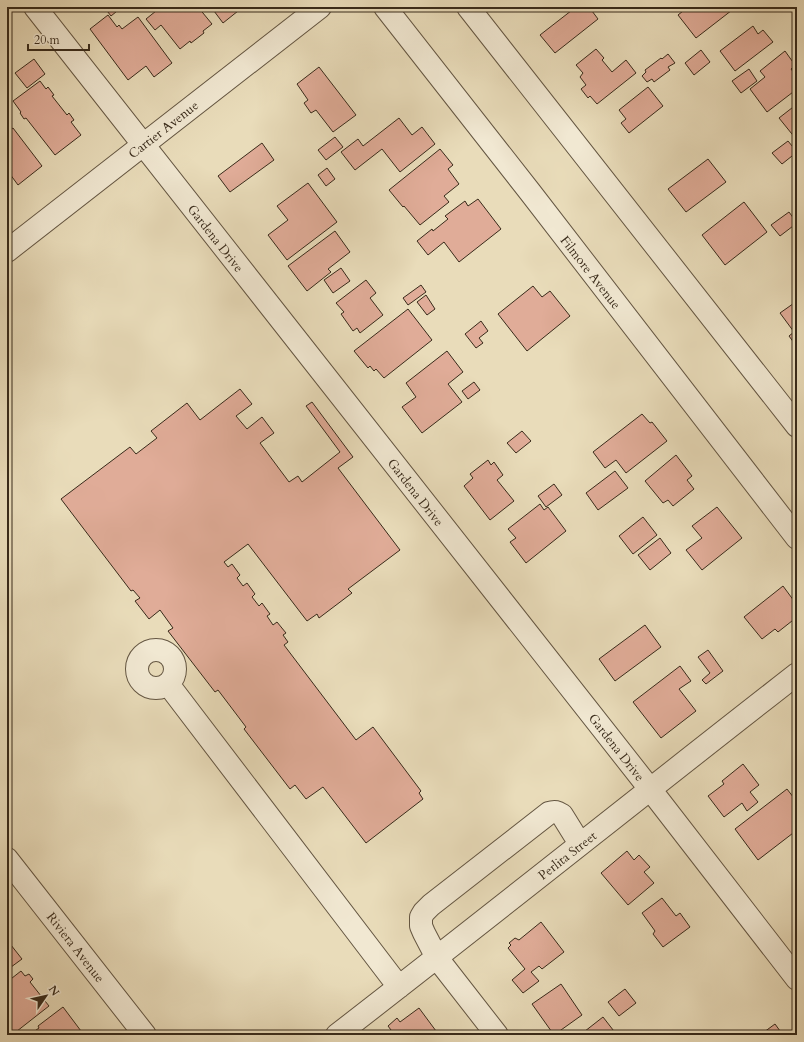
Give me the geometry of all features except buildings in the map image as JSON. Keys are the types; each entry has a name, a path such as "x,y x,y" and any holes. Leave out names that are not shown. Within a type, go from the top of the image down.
{"street":[{"name":"Gardena Drive","path":"35,7 142,145 650,789 797,979"},
{"name":"Cartier Avenue","path":"7,251 320,7"},
{"name":"Filmore Avenue","path":"385,7 797,538"},
{"path":"468,7 797,426"},
{"name":"Perlita Street","path":"337,1035 797,674"},
{"path":"168,684 399,987"},
{"path":"497,1035 437,958 421,926 421,917 431,905 549,813 554,811 562,815 580,844"},
{"name":"Riviera Avenue","path":"7,859 145,1035"}]}
